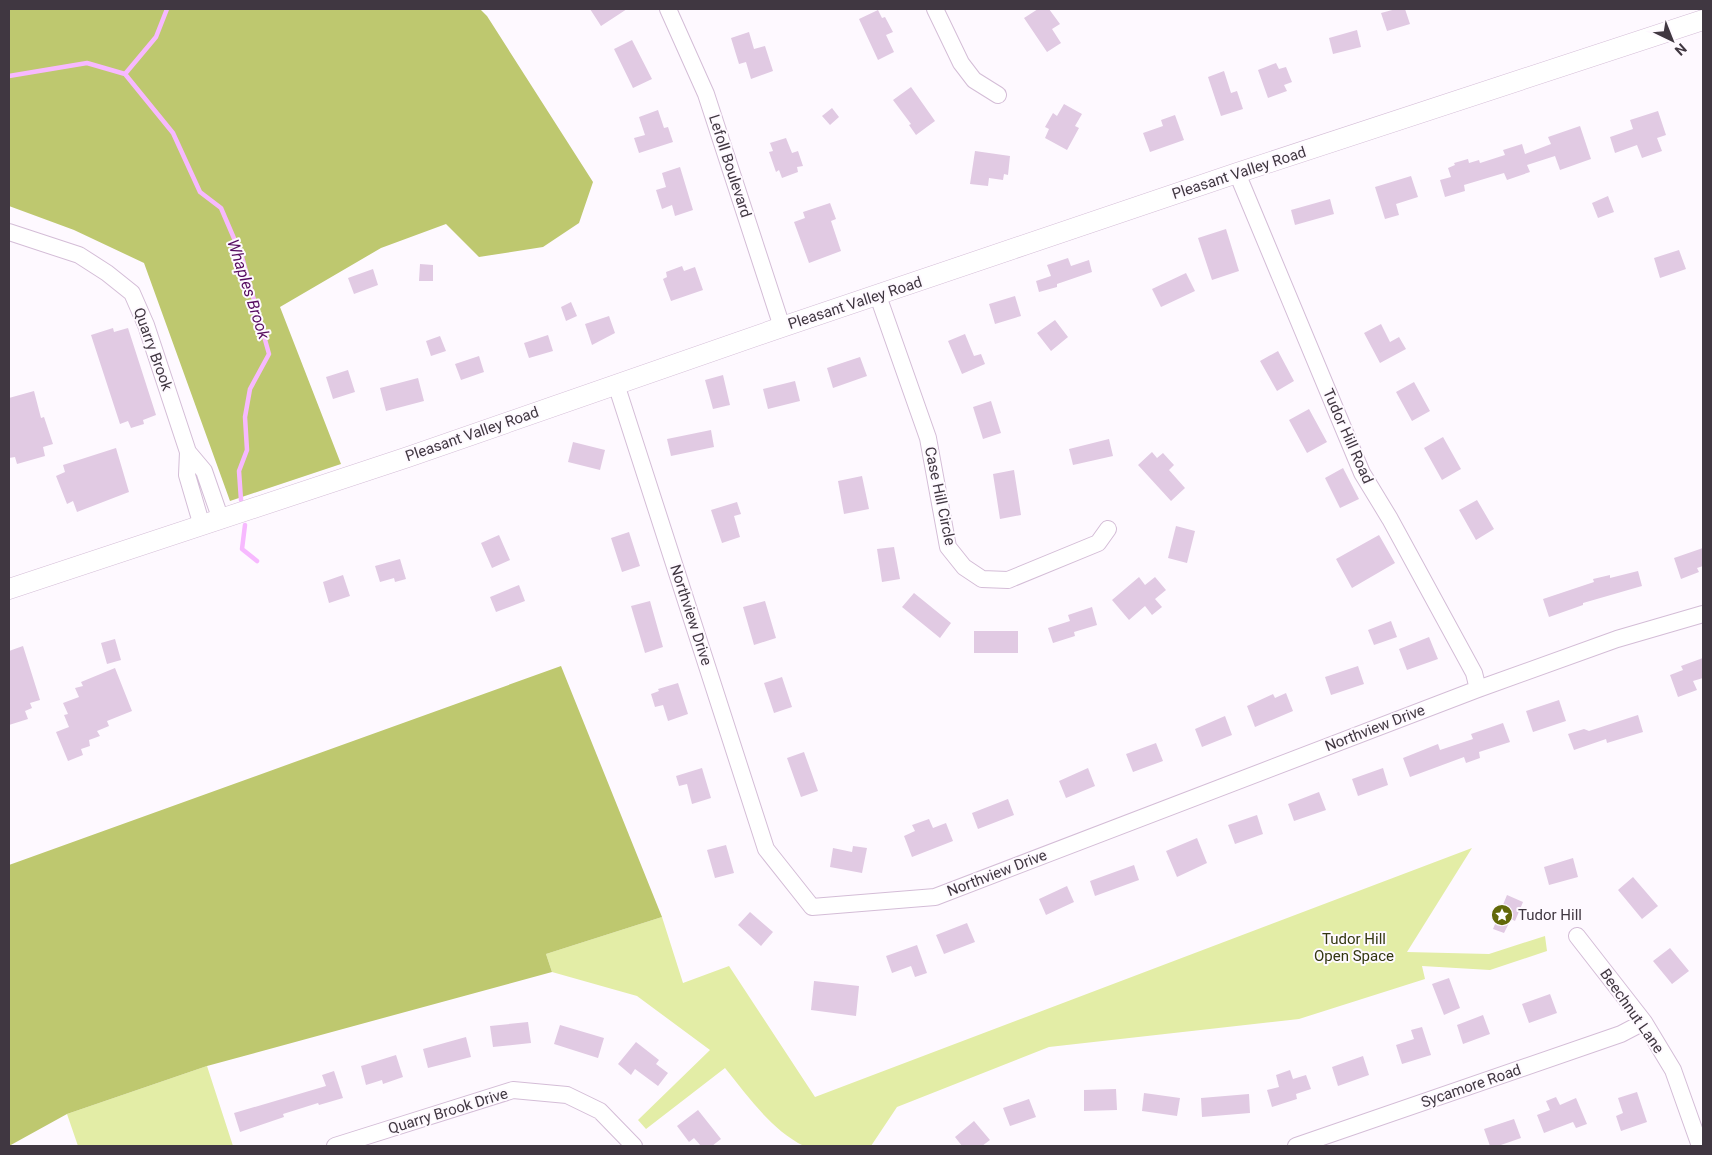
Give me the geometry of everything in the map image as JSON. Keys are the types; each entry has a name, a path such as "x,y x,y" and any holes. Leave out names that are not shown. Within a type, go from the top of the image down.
{"main road":[{"name":"Pleasant Valley Road","path":"9,589 212,523 1236,173 1703,20"}],"street":[{"name":"Lefoll Boulevard","path":"668,9 706,94 782,327"},
{"path":"935,9 961,63 974,80 998,95"},
{"name":"Tudor Hill Road","path":"1236,173 1362,473 1390,519 1474,673 1478,689"},
{"name":"Quarry Brook","path":"9,232 79,255 107,273 132,293 146,324 188,452 187,475 212,523"},
{"name":"Case Hill Circle","path":"878,296 928,438 948,547 964,567 982,579 1008,580 1098,543 1108,529"},
{"name":"Northview Drive","path":"616,384 766,849 812,907 935,897 1478,689 1617,639 1703,614"},
{"name":"Beechnut Lane","path":"1577,936 1644,1022 1672,1070 1700,1146"},
{"name":"Sycamore Road","path":"1296,1146 1621,1034 1644,1022"},
{"name":"Quarry Brook Drive","path":"335,1146 514,1090 567,1095 600,1111 634,1146"}],"green space":[{"path":"9,9 480,9 487,16 593,182 579,223 543,247 479,257 446,224 381,248 280,307 341,464 230,501 144,263 74,230 9,206"},
{"path":"561,666 662,917 546,954 552,972 207,1066 67,1114 9,1146 9,865"},
{"name":"Tudor Hill Open Space","path":"1472,848 1407,952 1489,954 1545,936 1547,951 1490,970 1422,966 1425,979 1299,1019 1049,1047 897,1107 871,1146 804,1146 781,1131 770,1121 751,1101 725,1068 646,1129 638,1120 710,1050 637,996 552,972 546,954 662,917 683,983 729,966 815,1097"},
{"path":"207,1066 233,1146 78,1146 67,1114"}],"building":[{"path":"590,9 627,9 601,26"},
{"path":"1038,9 1049,9 1060,24 1052,29 1061,43 1047,52 1024,18"},
{"path":"1405,9 1410,24 1387,31 1381,13"},
{"path":"878,10 882,18 885,17 893,32 886,35 894,52 878,60 859,19"},
{"path":"1357,30 1361,47 1333,54 1329,38"},
{"path":"749,32 754,49 765,46 773,71 751,79 746,62 739,64 731,38"},
{"path":"632,40 652,79 633,88 614,49"},
{"path":"1276,63 1279,69 1286,67 1292,82 1284,85 1287,91 1268,98 1258,70"},
{"path":"1224,71 1231,93 1237,91 1243,109 1221,116 1208,77"},
{"path":"911,87 935,121 916,135 909,125 911,124 893,100"},
{"path":"1064,104 1082,114 1075,126 1079,128 1067,150 1045,138 1049,129 1045,127 1053,113 1057,116"},
{"path":"832,108 839,117 830,125 822,116"},
{"path":"658,110 664,128 668,127 673,142 639,153 634,138 645,135 639,117"},
{"path":"1658,111 1666,135 1657,138 1662,151 1642,158 1637,145 1615,153 1610,137 1633,129 1630,120"},
{"path":"1175,115 1184,140 1150,152 1143,133 1163,126 1161,120"},
{"path":"1580,126 1591,159 1560,170 1555,156 1527,165 1530,172 1507,180 1504,173 1464,185 1465,191 1445,197 1440,180 1451,177 1448,168 1455,165 1454,163 1468,159 1469,163 1479,160 1480,163 1505,155 1503,150 1522,144 1525,154 1551,144 1548,137"},
{"path":"786,138 792,153 798,151 803,166 797,167 798,172 782,178 779,170 776,172 769,152 773,151 770,143"},
{"path":"975,151 1010,156 1008,175 1004,174 1003,180 989,178 988,186 970,184"},
{"path":"680,167 693,210 675,216 672,205 662,209 656,190 666,187 662,173"},
{"path":"1411,176 1418,197 1396,204 1399,215 1385,219 1375,187"},
{"path":"1608,196 1614,212 1598,218 1592,203"},
{"path":"1330,199 1334,214 1295,225 1291,210"},
{"path":"830,203 836,219 831,221 841,251 809,263 794,222 805,218 803,212"},
{"path":"1226,229 1239,271 1212,280 1198,238"},
{"path":"1679,250 1686,269 1660,278 1654,258"},
{"path":"1068,258 1071,266 1089,260 1092,272 1057,284 1057,287 1039,292 1036,281 1051,276 1047,265"},
{"path":"420,264 433,265 433,281 419,281"},
{"path":"682,266 684,271 695,267 703,290 671,301 663,279 667,277 666,272"},
{"path":"373,269 378,285 354,294 348,278"},
{"path":"1186,273 1195,291 1161,307 1152,289"},
{"path":"1015,296 1021,316 995,324 989,304"},
{"path":"571,302 577,316 566,321 561,307"},
{"path":"609,316 615,333 592,345 585,324"},
{"path":"1055,320 1068,337 1051,351 1037,333"},
{"path":"1381,324 1390,342 1399,337 1406,349 1380,363 1364,333"},
{"path":"113,328 114,332 128,328 156,415 143,420 144,424 131,428 128,421 120,424 91,335"},
{"path":"965,334 974,356 981,354 985,364 962,374 948,341"},
{"path":"548,335 553,351 529,358 524,343"},
{"path":"440,336 446,351 431,356 426,341"},
{"path":"1278,351 1294,381 1277,391 1260,361"},
{"path":"479,356 484,372 461,380 455,364"},
{"path":"860,357 867,376 833,388 827,368"},
{"path":"348,370 355,392 333,399 326,377"},
{"path":"723,375 730,405 713,409 705,380"},
{"path":"418,378 424,401 386,411 380,388"},
{"path":"795,381 800,401 768,409 763,389"},
{"path":"1414,382 1430,411 1412,421 1396,392"},
{"path":"34,391 41,418 44,417 53,444 43,447 45,456 17,464 15,457 9,458 9,398"},
{"path":"991,401 1001,433 983,439 973,407"},
{"path":"1309,409 1327,442 1307,453 1289,420"},
{"path":"711,430 714,447 671,456 667,439"},
{"path":"1443,437 1461,469 1442,480 1424,448"},
{"path":"1109,439 1113,456 1073,465 1069,449"},
{"path":"573,442 605,450 600,470 568,462"},
{"path":"116,448 129,492 77,512 73,501 67,504 56,476 65,472 63,465"},
{"path":"1152,452 1157,458 1163,453 1174,465 1169,470 1185,488 1171,501 1138,465"},
{"path":"1343,468 1359,499 1340,508 1325,478"},
{"path":"1014,470 1021,515 1000,519 993,474"},
{"path":"862,476 869,509 844,514 838,481"},
{"path":"1477,500 1494,529 1476,540 1459,510"},
{"path":"737,502 741,514 734,516 740,537 722,543 711,510"},
{"path":"1176,526 1195,531 1187,563 1168,558"},
{"path":"629,532 640,566 622,572 611,538"},
{"path":"499,535 510,560 492,568 481,543"},
{"path":"1379,535 1395,563 1352,588 1336,559"},
{"path":"894,547 900,579 882,582 877,549"},
{"path":"1703,548 1703,566 1697,568 1699,572 1681,579 1674,558"},
{"path":"400,559 406,579 395,582 394,578 380,582 375,566"},
{"path":"1638,571 1642,586 1583,603 1583,605 1549,617 1543,599 1594,582 1593,579 1610,575 1610,578"},
{"path":"343,575 350,596 329,603 323,582"},
{"path":"1139,577 1145,585 1155,577 1166,590 1155,599 1162,607 1152,615 1145,606 1129,620 1112,600"},
{"path":"519,585 525,601 496,612 490,597"},
{"path":"914,593 951,623 940,638 902,607"},
{"path":"650,601 663,647 645,653 631,606"},
{"path":"765,601 776,638 754,645 743,607"},
{"path":"1092,607 1097,625 1074,632 1075,636 1053,643 1048,628 1070,621 1068,615"},
{"path":"1391,621 1397,637 1374,645 1368,630"},
{"path":"974,631 1018,631 1018,653 974,653"},
{"path":"1429,637 1438,659 1407,670 1399,649"},
{"path":"115,639 121,660 107,664 101,643"},
{"path":"23,646 40,700 30,703 32,708 25,711 28,719 9,725 9,651"},
{"path":"1703,658 1703,678 1693,681 1697,690 1678,697 1670,675 1683,670 1681,666"},
{"path":"1358,666 1364,684 1331,695 1325,677"},
{"path":"115,668 132,711 107,721 109,726 97,731 100,736 89,740 90,746 81,749 83,755 68,761 56,732 69,727 64,715 68,714 63,703 79,697 75,688 83,686 81,682"},
{"path":"782,677 792,707 774,713 764,683"},
{"path":"678,683 688,714 668,721 663,705 655,707 651,694 659,691 658,689"},
{"path":"1286,693 1293,711 1255,727 1247,706 1273,694 1275,698"},
{"path":"1559,700 1566,721 1533,732 1526,711"},
{"path":"1638,715 1643,732 1607,743 1606,739 1574,750 1568,734 1584,729 1589,731"},
{"path":"1225,716 1232,735 1202,747 1195,729"},
{"path":"1503,723 1510,742 1479,752 1480,758 1466,763 1464,757 1410,777 1403,758 1438,744 1440,750 1473,739 1471,734"},
{"path":"1156,743 1163,761 1133,772 1126,754"},
{"path":"804,752 818,791 801,797 787,758"},
{"path":"702,768 711,798 692,804 687,784 679,786 676,776"},
{"path":"1088,768 1095,786 1066,798 1059,781"},
{"path":"1383,768 1388,785 1358,796 1352,779"},
{"path":"1319,792 1326,810 1294,821 1288,804"},
{"path":"1008,799 1014,815 978,829 972,813"},
{"path":"1257,815 1263,834 1235,844 1228,825"},
{"path":"929,819 933,828 946,823 953,841 912,857 904,836 915,831 912,825"},
{"path":"1197,838 1207,863 1177,877 1166,851"},
{"path":"726,845 734,873 715,878 707,850"},
{"path":"853,846 867,848 862,873 830,867 833,848 852,852"},
{"path":"1573,858 1578,877 1549,885 1544,867"},
{"path":"1134,865 1139,880 1095,896 1090,881"},
{"path":"1633,877 1658,906 1642,919 1618,890"},
{"path":"1067,886 1074,902 1046,915 1039,899"},
{"path":"1507,895 1523,902 1515,921 1511,919 1504,933 1493,929"},
{"path":"750,912 773,932 761,946 738,925"},
{"path":"967,923 975,942 944,954 936,935"},
{"path":"917,945 927,973 915,977 911,966 892,973 886,956"},
{"path":"1670,948 1689,971 1672,984 1653,961"},
{"path":"1449,978 1460,1008 1444,1015 1432,984"},
{"path":"814,981 859,986 856,1016 811,1010"},
{"path":"1550,994 1557,1013 1529,1023 1522,1004"},
{"path":"1483,1015 1490,1034 1463,1044 1457,1025"},
{"path":"528,1022 531,1043 493,1047 490,1026"},
{"path":"560,1025 604,1038 598,1058 554,1044"},
{"path":"1422,1027 1431,1055 1402,1064 1396,1045 1414,1039 1411,1030"},
{"path":"466,1037 471,1057 428,1068 423,1049"},
{"path":"636,1042 659,1060 656,1064 668,1073 658,1086 635,1069 631,1075 618,1064"},
{"path":"396,1055 403,1077 383,1084 382,1080 366,1085 361,1066"},
{"path":"1363,1056 1369,1075 1338,1086 1332,1067"},
{"path":"1290,1070 1293,1079 1306,1075 1311,1089 1296,1094 1297,1099 1272,1107 1267,1090 1279,1087 1276,1075"},
{"path":"334,1071 343,1098 319,1105 318,1103 283,1114 284,1117 240,1132 234,1113 326,1086 322,1075"},
{"path":"1116,1089 1117,1110 1084,1111 1084,1090"},
{"path":"1637,1092 1647,1122 1621,1131 1616,1116 1623,1113 1618,1098"},
{"path":"1144,1093 1180,1098 1177,1116 1142,1111"},
{"path":"1249,1094 1250,1113 1202,1117 1201,1098"},
{"path":"1556,1097 1560,1105 1576,1098 1587,1124 1576,1128 1573,1122 1544,1133 1537,1115 1550,1110 1546,1101"},
{"path":"1029,1099 1036,1117 1010,1126 1003,1108"},
{"path":"698,1110 721,1139 712,1146 701,1146 694,1138 689,1142 677,1126"},
{"path":"1514,1119 1521,1138 1498,1146 1490,1146 1484,1129"},
{"path":"974,1121 990,1140 982,1146 962,1146 955,1137"}],"waterway":[{"path":"125,74 156,37 167,9"},
{"name":"Whaples Brook","path":"9,76 87,63 125,74 173,133 200,192 221,208 242,257 269,354 250,389 245,417 247,450 239,471 241,500"},
{"name":"Whaples Brook","path":"245,525 242,549 257,561"}],"place":[{"name":"Tudor Hill","path":"1502,915"}]}
